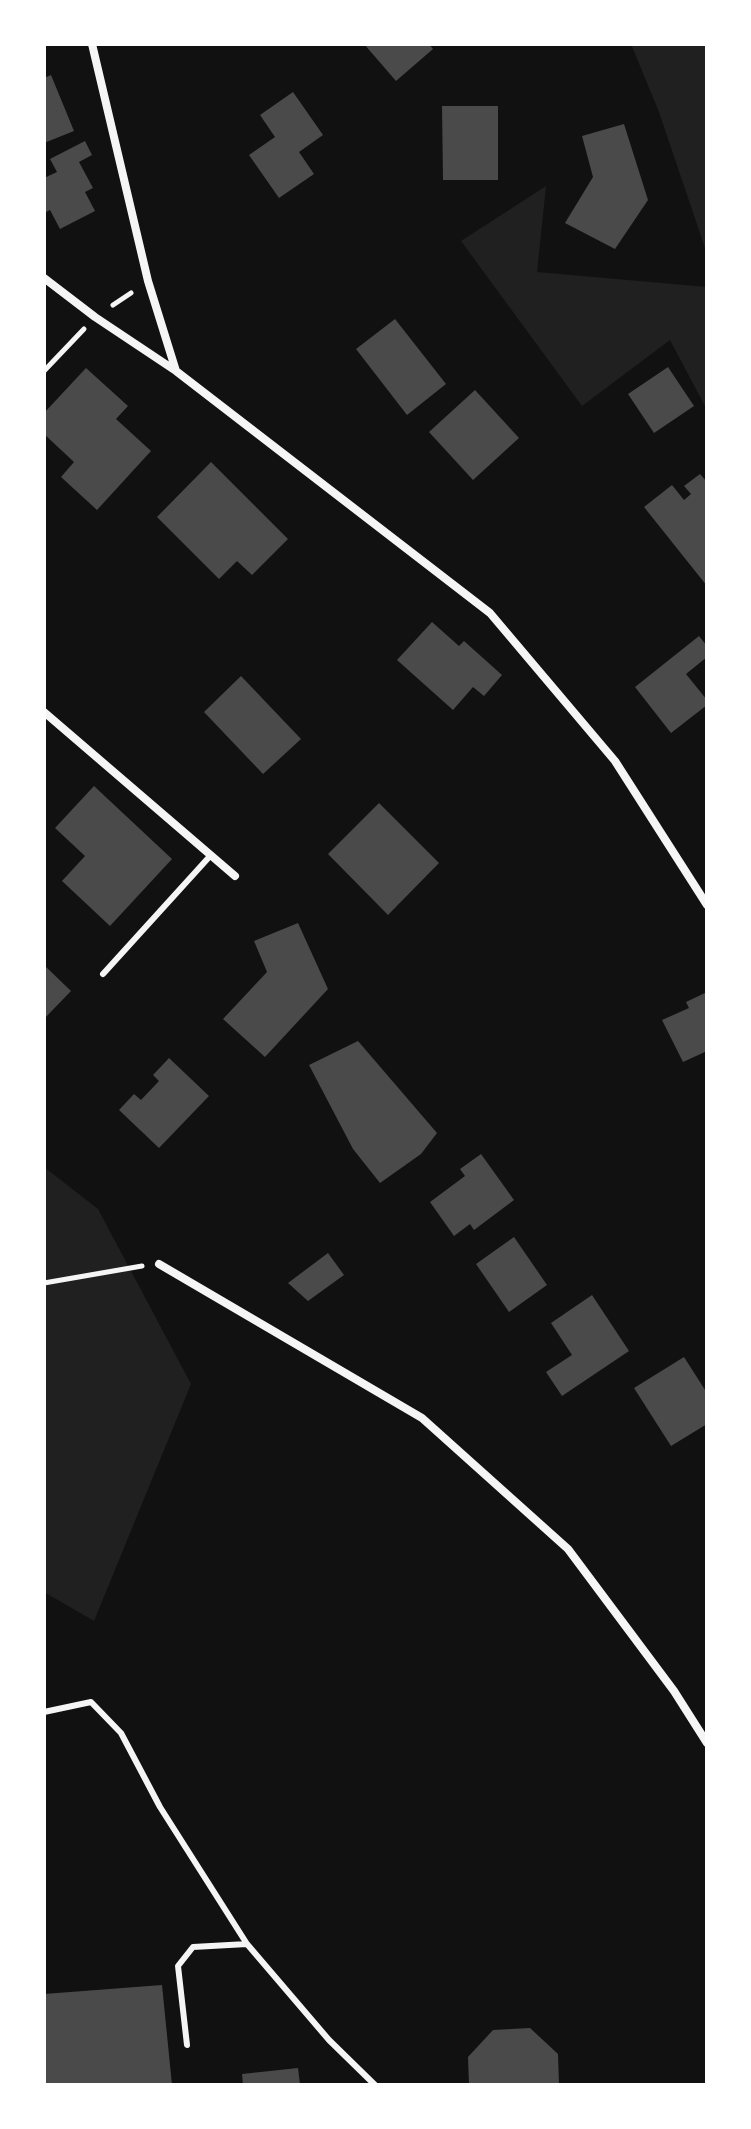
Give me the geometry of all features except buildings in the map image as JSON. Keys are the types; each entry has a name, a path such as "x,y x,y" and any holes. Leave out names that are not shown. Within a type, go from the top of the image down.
{"street":[{"path":"92,44 148,281 176,371"},
{"path":"44,278 95,317 176,371 490,613 615,761 707,905"},
{"path":"44,712 235,876"},
{"path":"159,1264 422,1418 568,1549 674,1691 707,1743"}],"lane":[{"path":"103,974 211,855"},
{"path":"44,1712 91,1702 121,1733 160,1807 247,1944 329,2040 375,2085"},
{"path":"187,2045 178,1966 193,1947 247,1944"}],"path":[{"path":"95,317 148,281"},
{"path":"44,371 74,340"},
{"path":"44,1283 159,1264"}],"shaded area":[{"path":"631,44 707,44 707,254 659,112"},
{"path":"546,186 537,272 707,287 707,410 670,340 582,406 461,241"},
{"path":"44,1167 98,1209 191,1384 94,1621 44,1592"}]}
